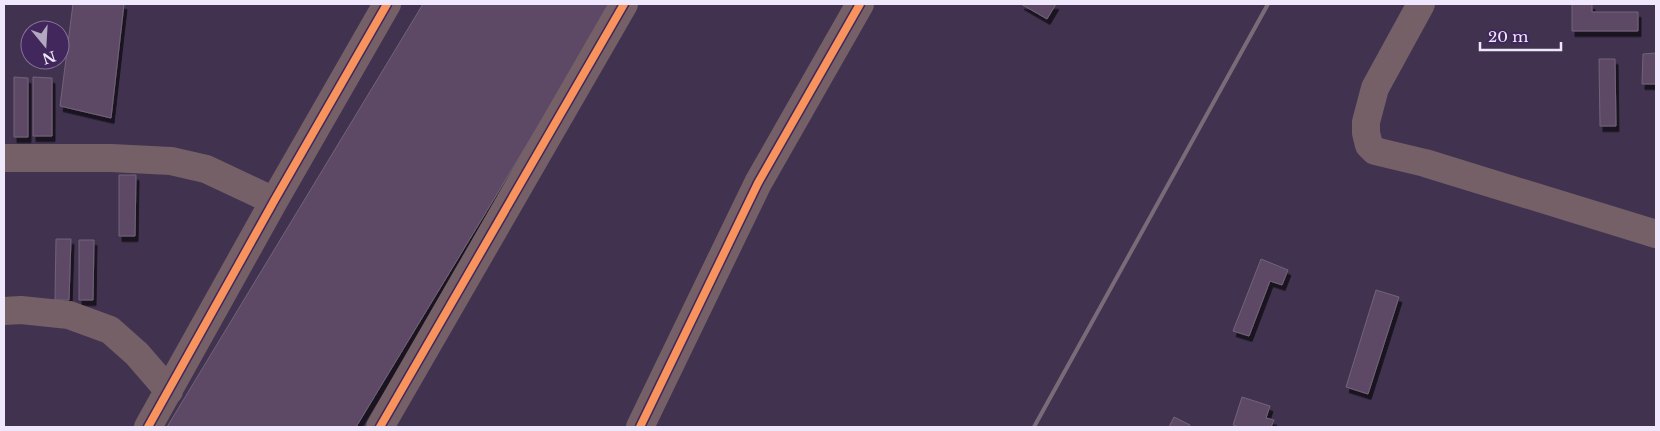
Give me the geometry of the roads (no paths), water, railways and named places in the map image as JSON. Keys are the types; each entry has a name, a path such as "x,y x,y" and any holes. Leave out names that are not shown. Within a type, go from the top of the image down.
{"street":[{"path":"148,427 388,4"},
{"path":"380,427 624,4"},
{"path":"640,427 758,183 860,4"},
{"path":"1421,4 1375,88 1366,122 1369,145 1375,151 1425,163 1656,234"},
{"path":"4,158 111,158 171,161 206,169 274,202"},
{"path":"4,311 21,310 69,315 110,330 137,354 168,391"}],"railway":[{"path":"1034,427 1268,4"}]}
